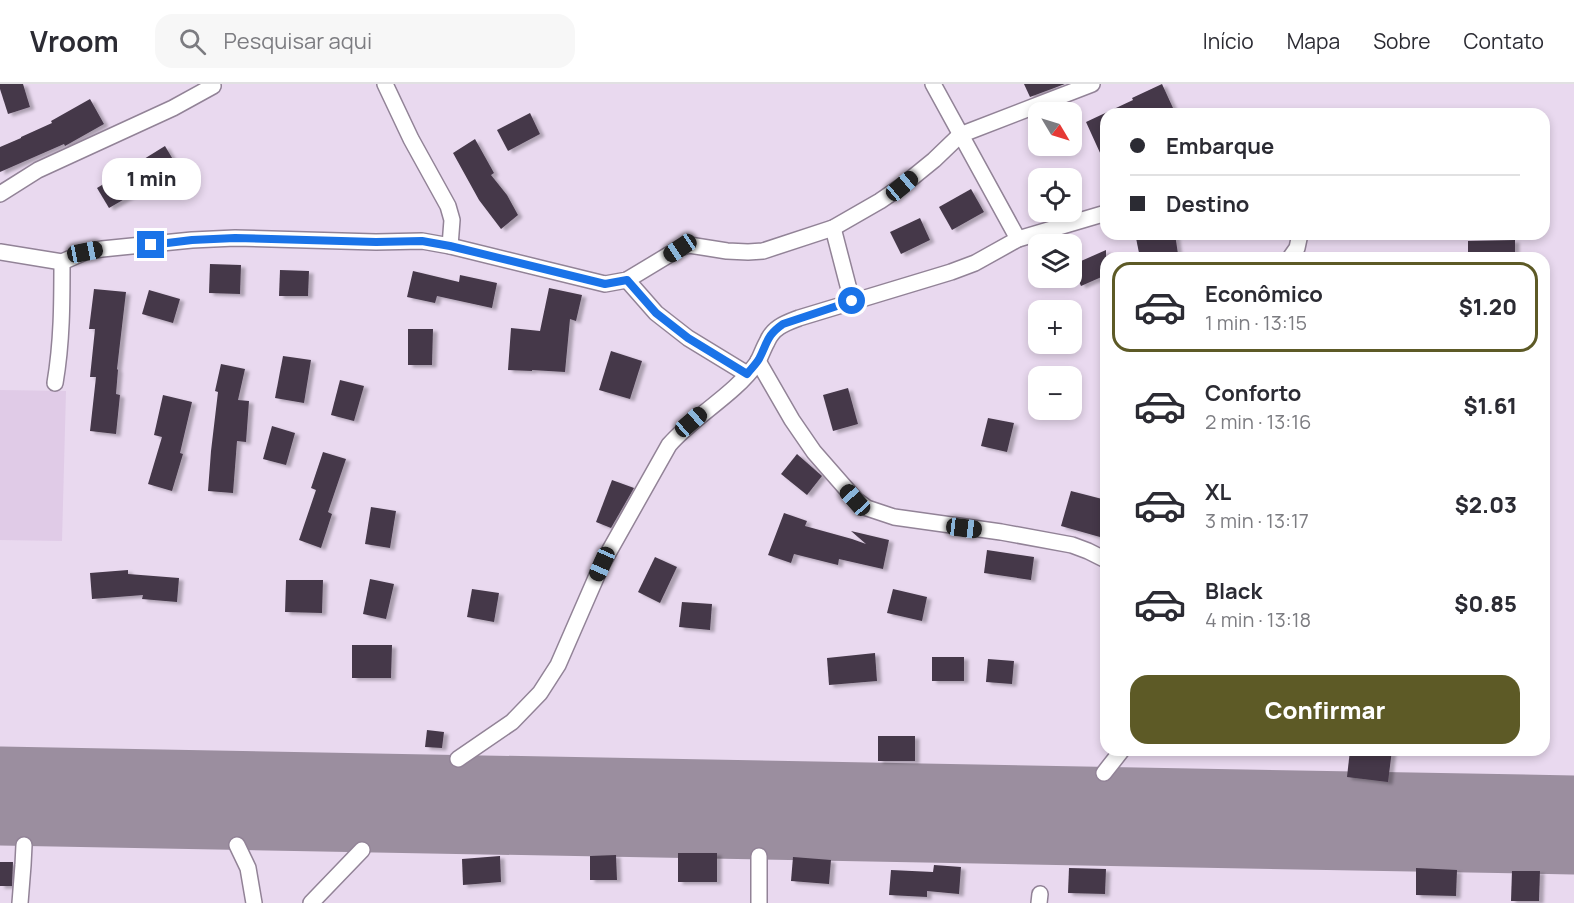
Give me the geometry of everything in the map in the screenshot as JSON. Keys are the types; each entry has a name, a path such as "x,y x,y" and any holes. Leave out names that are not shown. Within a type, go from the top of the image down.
{"street":[{"path":"385,84 411,139 448,206 452,220 450,246"},
{"path":"933,84 1018,239"},
{"path":"0,252 62,262 85,252 102,249 192,240 227,238 422,241 605,284 627,280 680,248 689,245 727,251 756,252 832,228 902,186 960,135 1092,84"},
{"path":"0,194 38,170 174,108 214,85"},
{"path":"458,759 512,722 540,693 558,665 602,564 669,445 680,432 728,394 747,374 758,361 770,334 783,324 975,263 1018,239 1100,215"},
{"path":"832,228 852,301"},
{"path":"55,382 60,348 62,262"},
{"path":"627,280 656,313 680,332 747,374"},
{"path":"758,361 792,420 814,452 855,500 867,508 894,517 1062,543 1088,550 1100,557"},
{"path":"1104,773 1117,756"},
{"path":"20,903 24,845"},
{"path":"237,845 248,868 254,903"},
{"path":"311,903 362,850"},
{"path":"759,856 759,903"}],"shaded area":[{"path":"0,390 66,391 62,541 0,540"}],"building":[{"path":"0,84 23,84 30,107 8,114"},
{"path":"1024,84 1065,84 1030,97"},
{"path":"1162,84 1173,108 1116,108 1133,100 1132,98"},
{"path":"90,99 104,124 65,146 64,144 0,172 0,147 52,123 51,121"},
{"path":"530,113 540,134 508,151 497,130"},
{"path":"1100,115 1100,153 1086,122"},
{"path":"475,139 494,173 491,175 507,195 518,215 501,229 479,200 453,153"},
{"path":"165,146 178,168 109,208 97,188"},
{"path":"971,189 984,212 952,230 939,207"},
{"path":"920,218 930,240 901,254 890,232"},
{"path":"1136,240 1176,240 1178,252 1139,252"},
{"path":"1515,240 1515,252 1468,252 1468,241"},
{"path":"1100,253 1100,278 1082,286 1082,261"},
{"path":"210,264 241,265 240,294 209,293"},
{"path":"280,270 309,271 308,296 279,296"},
{"path":"413,271 459,282 460,275 497,283 492,308 437,296 435,303 407,297"},
{"path":"549,288 582,295 576,321 570,319 565,372 508,370 511,328 540,331"},
{"path":"94,289 126,292 117,369 116,394 120,395 116,434 90,431 96,377 90,377 95,329 89,329"},
{"path":"149,290 180,299 173,323 142,314"},
{"path":"408,329 433,329 432,365 408,365"},
{"path":"611,351 642,361 630,399 599,390"},
{"path":"283,356 311,360 304,403 275,398"},
{"path":"221,364 245,369 238,400 249,401 246,442 237,441 233,493 208,491 218,392 215,391"},
{"path":"340,380 364,386 354,421 331,415"},
{"path":"848,388 858,424 833,431 823,395"},
{"path":"163,395 192,402 180,453 183,454 172,491 148,484 162,437 154,435"},
{"path":"988,418 1014,423 1007,452 981,446"},
{"path":"272,426 295,433 286,465 263,459"},
{"path":"323,452 346,459 328,512 332,514 321,548 299,540 316,490 311,488"},
{"path":"797,454 822,476 807,495 781,474"},
{"path":"612,480 634,488 611,528 596,522"},
{"path":"1071,491 1100,498 1100,537 1061,526"},
{"path":"371,507 396,511 390,548 365,544"},
{"path":"784,513 807,521 805,526 866,544 851,531 889,540 883,569 839,559 838,565 794,554 791,563 768,555"},
{"path":"987,550 1034,557 1031,580 984,573"},
{"path":"655,557 677,567 660,603 638,592"},
{"path":"128,570 128,574 179,578 177,602 142,599 143,595 92,599 90,573"},
{"path":"370,579 394,584 386,619 363,614"},
{"path":"286,580 323,580 322,613 285,612"},
{"path":"472,589 499,593 494,622 467,617"},
{"path":"893,589 927,597 922,621 887,613"},
{"path":"682,602 712,604 710,630 679,627"},
{"path":"352,645 392,645 391,678 352,678"},
{"path":"875,653 877,681 829,685 827,658"},
{"path":"932,657 964,657 964,681 932,681"},
{"path":"988,659 1014,661 1012,684 986,682"},
{"path":"427,730 444,732 442,748 425,747"},
{"path":"878,736 915,736 915,761 878,761"},
{"path":"1349,756 1391,756 1388,782 1347,777"},
{"path":"678,853 717,853 717,882 678,882"},
{"path":"616,855 617,880 590,880 590,856"},
{"path":"500,856 501,882 463,885 462,859"},
{"path":"793,857 831,860 829,884 791,881"},
{"path":"0,862 13,862 12,886 0,886"},
{"path":"934,865 961,867 959,894 927,891 927,897 889,895 891,870 933,872"},
{"path":"1069,868 1106,869 1105,894 1068,893"},
{"path":"1416,868 1457,870 1456,896 1416,895"},
{"path":"1512,871 1540,871 1539,901 1511,901"}],"runway":[{"path":"0,796 1574,825"}],"route":[{"path":"151,245 235,238 422,241 605,284 627,280 656,313 688,338 747,374 758,361 770,334 775,329 783,324 852,301"}]}
